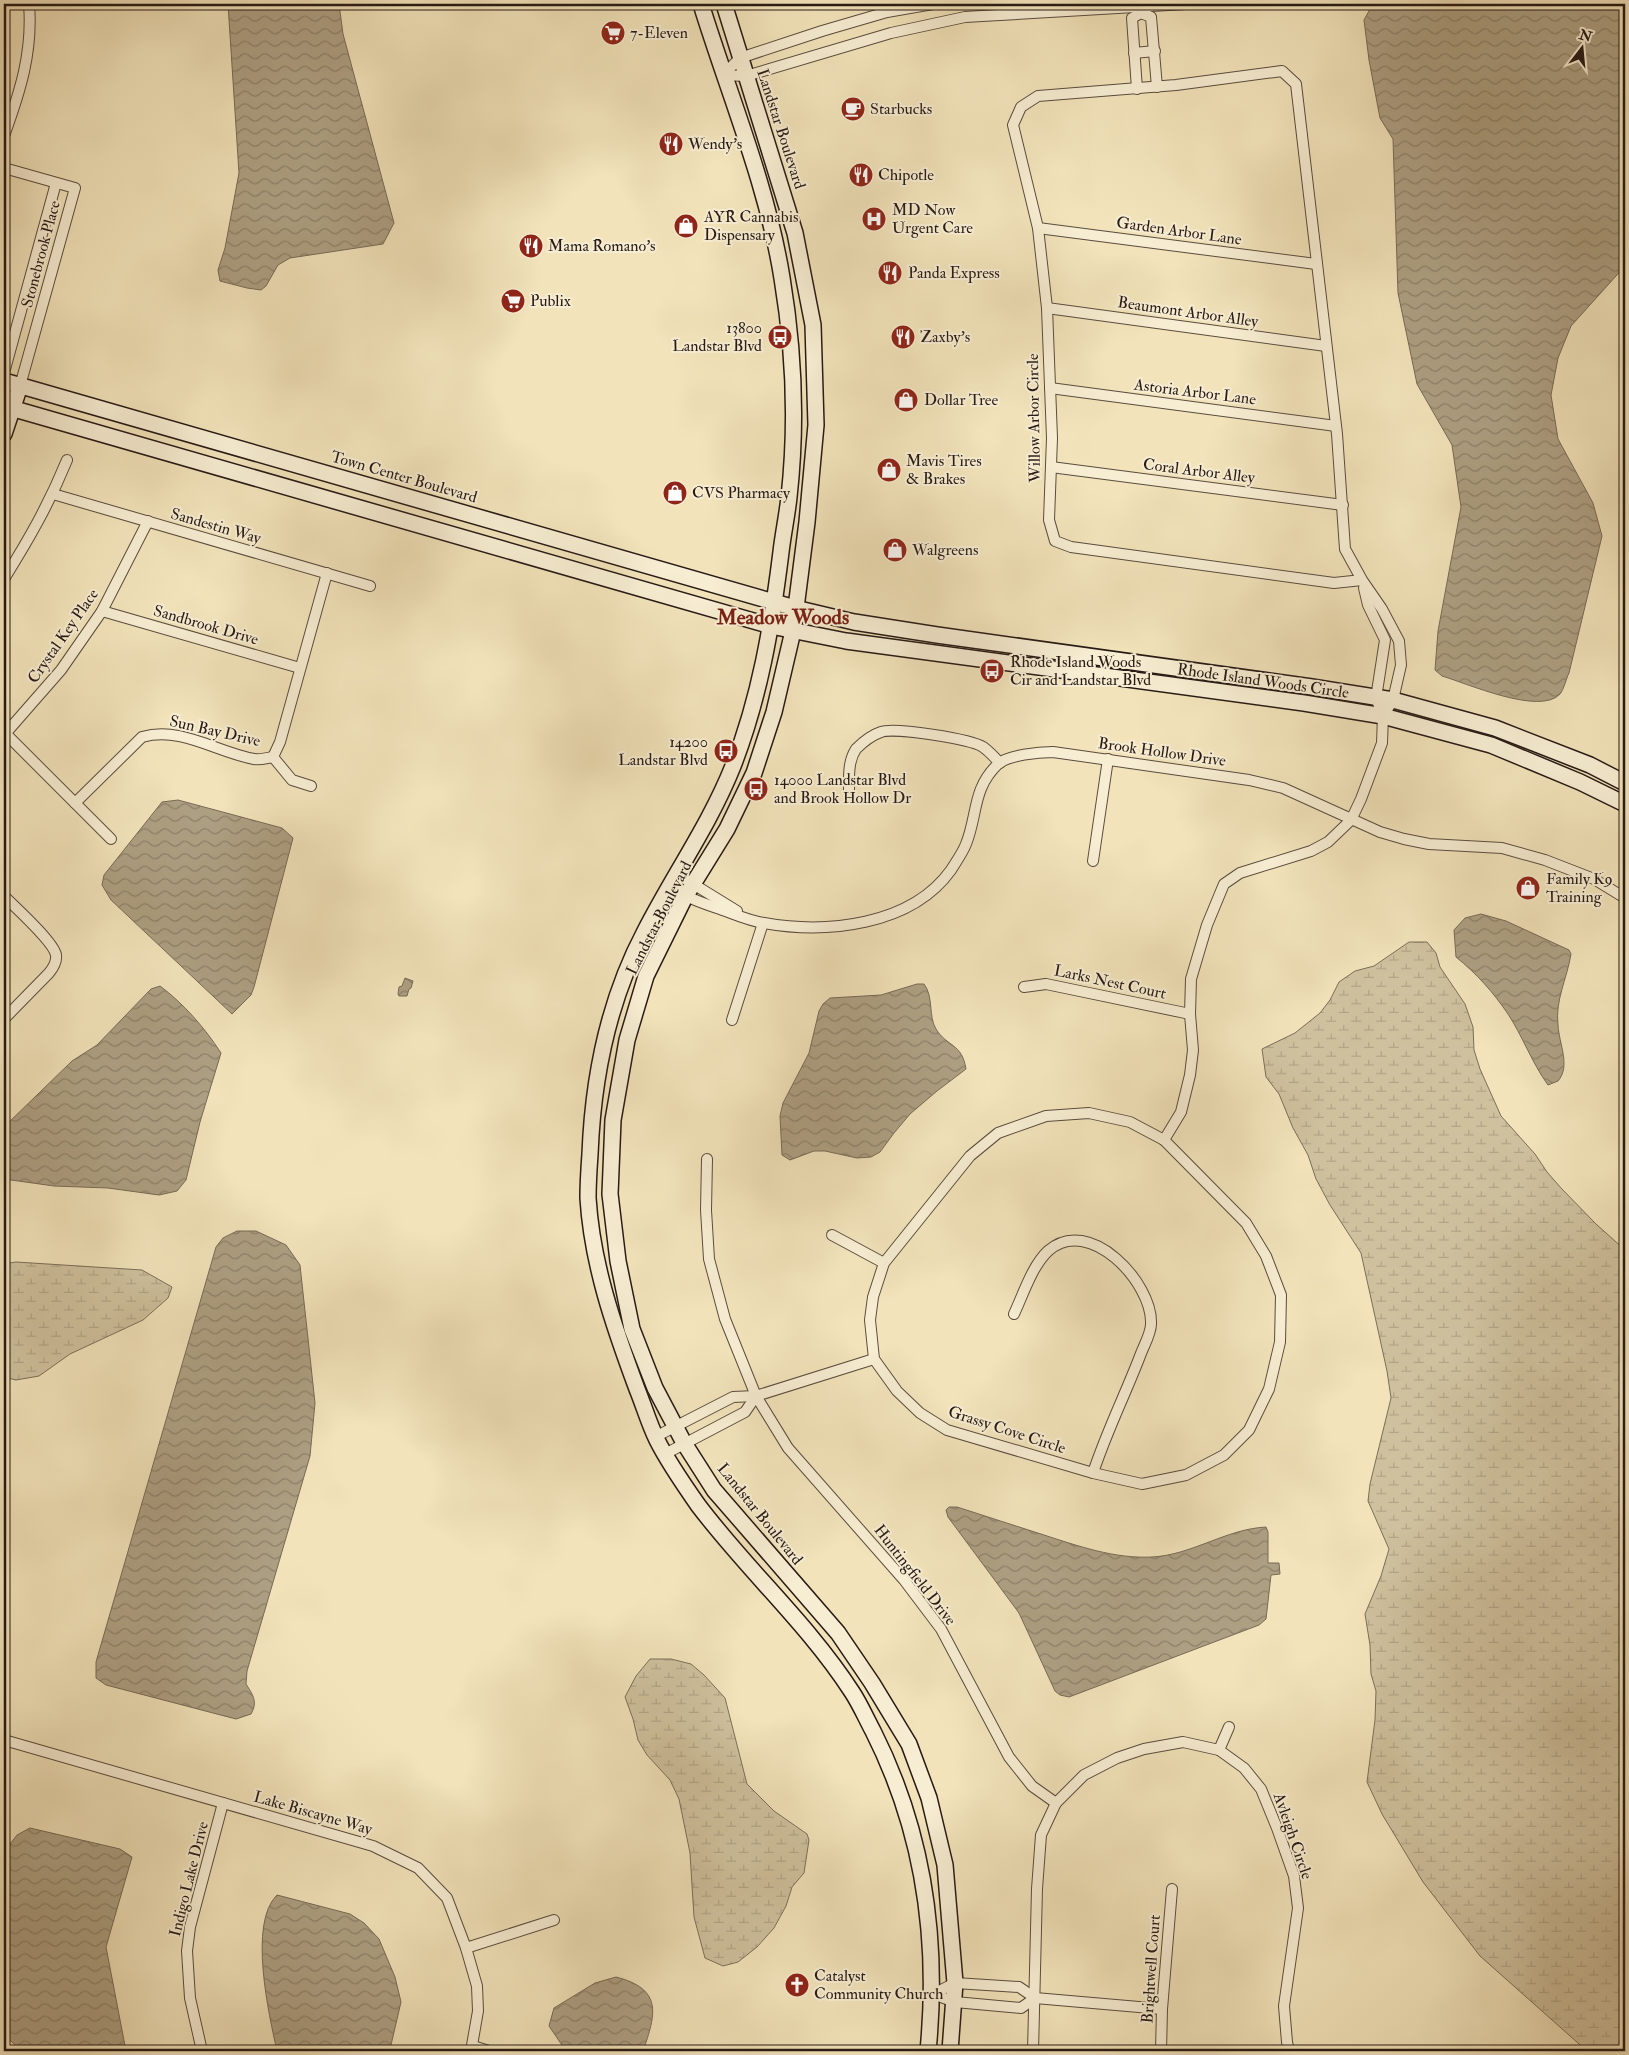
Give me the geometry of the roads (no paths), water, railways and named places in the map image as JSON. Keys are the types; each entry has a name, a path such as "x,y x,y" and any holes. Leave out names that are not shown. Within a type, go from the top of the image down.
{"main road":[{"name":"Landstar Boulevard","path":"702,4 723,75 761,189 782,275 789,327 794,428 789,496 770,626 756,698 732,768 704,827 641,937 622,982 607,1029 591,1115 588,1196 597,1262 615,1330 655,1437 696,1502 736,1552 825,1653 855,1695 886,1756 905,1808 922,1871 930,1926 933,1994 928,2051"},
{"name":"Landstar Boulevard","path":"724,4 796,233 813,325 816,425 807,522 793,631 774,712 754,773 727,829 685,897 646,976 627,1040 613,1120 610,1194 618,1261 632,1329 655,1388 684,1443 714,1490 838,1633 872,1683 909,1744 928,1798 945,1865 956,1983 950,2051"},
{"name":"Town Center Boulevard","path":"4,381 796,608"},
{"path":"4,434 8,407 20,386"},
{"path":"8,407 770,626 793,631"},
{"path":"435,529 441,506"},
{"name":"Rhode Island Woods Circle","path":"796,608 854,622 928,634 1393,700 1495,728 1590,765 1625,783"},
{"name":"Rhode Island Woods Circle","path":"793,631 846,641 1294,702 1383,716 1491,745 1580,782 1625,804"}],"street":[{"path":"4,136 18,97 28,55 29,4"},
{"path":"723,75 740,58 887,12 933,4"},
{"path":"723,75 746,76 891,33 965,17 1186,4"},
{"path":"1140,8 1151,18 1157,87 1282,71 1296,84 1336,426 1345,549 1362,580 1382,609 1399,641 1401,665 1393,700 1383,716"},
{"path":"1136,88 1132,18 1140,8"},
{"path":"1134,53 1155,51"},
{"name":"Willow Arbor Circle","path":"1157,87 1038,96 1021,107 1013,125 1038,228 1047,308 1051,467 1049,520 1056,541 1071,547 1334,583 1362,580"},
{"path":"4,168 56,183"},
{"name":"Stonebrook Place","path":"4,373 56,183 75,188 20,386"},
{"name":"Garden Arbor Lane","path":"1038,228 1316,264"},
{"name":"Beaumont Arbor Alley","path":"1047,308 1326,346"},
{"name":"Astoria Arbor Lane","path":"1050,388 1336,426"},
{"path":"6,572 30,538 53,494 67,460"},
{"name":"Coral Arbor Alley","path":"1051,467 1343,505"},
{"name":"Sandestin Way","path":"53,494 370,586"},
{"name":"Crystal Key Place","path":"5,733 61,670 102,612 148,521"},
{"name":"Sun Bay Drive","path":"75,803 142,737 156,733 172,734 255,759 273,757 280,742 327,573"},
{"path":"1164,1140 1181,1112 1190,1075 1193,1050 1190,1014 1191,979 1207,925 1224,884 1240,873 1311,851 1328,842 1351,820 1382,743 1383,716 1376,698 1385,640 1368,605 1362,580"},
{"name":"Sandbrook Drive","path":"102,612 300,668"},
{"path":"673,880 685,897 762,923 813,927 863,922 897,913 927,895 950,871 966,844 982,785 1000,763 982,746 964,740 899,731 882,731 866,740 855,751 850,764 849,790"},
{"path":"5,733 111,838"},
{"name":"Brook Hollow Drive","path":"1000,763 1031,752 1053,752 1248,780 1283,788 1380,832 1429,844 1502,848 1544,860 1594,879 1625,898"},
{"path":"273,757 292,780 310,786"},
{"path":"1093,861 1108,759"},
{"path":"1580,782 1590,765"},
{"path":"673,880 694,884 742,914 762,923"},
{"path":"4,896 50,943 56,955 55,966 4,1019"},
{"path":"732,1020 762,923"},
{"name":"Larks Nest Court","path":"1024,987 1046,984 1190,1014"},
{"name":"Grassy Cove Circle","path":"1089,1112 1130,1122 1164,1140 1246,1223 1266,1256 1281,1295 1278,1351 1270,1389 1250,1430 1224,1455 1186,1475 1142,1484 1093,1473 947,1430 920,1413 897,1391 874,1359 871,1312 873,1297 884,1263 970,1156 998,1134 1046,1116 1089,1112"},
{"name":"Huntingfield Drive","path":"707,1159 706,1210 709,1259 725,1318 756,1396 788,1448 904,1580 941,1629 1009,1757 1032,1786 1056,1803"},
{"path":"832,1235 884,1263"},
{"path":"1014,1314 1032,1273 1048,1251 1066,1241 1086,1241 1104,1248 1138,1282 1149,1304 1151,1325 1125,1395 1104,1440 1093,1473"},
{"path":"655,1437 733,1396 756,1396 874,1359"},
{"path":"665,1454 745,1412 756,1396"},
{"path":"1219,1750 1229,1727"},
{"name":"Lake Biscayne Way","path":"4,1740 373,1846 418,1868 446,1898 466,1948 477,1986 478,2011 472,2049"},
{"name":"Avleigh Circle","path":"1033,2051 1037,1889 1042,1835 1056,1803 1084,1775 1117,1758 1144,1749 1183,1742 1219,1750 1244,1768 1261,1789 1294,1876 1298,1908 1284,2006 1286,2042 1289,2051"},
{"name":"Indigo Lake Drive","path":"202,2051 190,1998 187,1951 190,1927 223,1803"},
{"name":"Brightwell Court","path":"1161,2051 1162,2008 1172,1889"},
{"path":"466,1948 554,1920"},
{"path":"933,1994 956,1983 1019,1987 1035,1998 1162,2008"},
{"path":"933,1994 955,2002 1021,2008 1035,1998"},
{"path":"472,2049 489,2051"}],"water":[{"path":"228,4 339,4 343,34 394,223 383,244 290,258 278,265 266,286 261,290 220,281 218,270 225,248 239,173"},
{"path":"1377,4 1625,4 1625,266 1571,326 1558,358 1551,395 1558,439 1593,503 1602,536 1569,673 1560,694 1550,700 1520,700 1502,696 1442,676 1435,670 1438,631 1461,507 1452,445 1417,384 1398,293 1393,139 1380,118 1369,60 1364,20 1370,9"},
{"path":"178,800 282,828 293,838 254,987 251,995 232,1014 111,900 102,885 104,875 162,802"},
{"path":"1481,914 1506,921 1569,950 1571,954 1558,1007 1558,1025 1564,1069 1558,1081 1548,1085 1502,1006 1478,977 1456,957 1454,930 1465,918"},
{"path":"405,978 413,981 411,988 407,996 399,996 399,987 402,986"},
{"path":"917,984 924,984 927,989 936,1029 961,1054 966,1069 910,1114 880,1152 871,1157 857,1158 825,1151 814,1151 790,1160 782,1155 780,1116 783,1103 809,1053 819,1011 823,1004 830,998 881,995"},
{"path":"160,986 193,1016 221,1053 200,1122 186,1180 177,1191 159,1195 108,1188 54,1186 4,1179 4,1127 72,1061 97,1045 151,989"},
{"path":"237,1231 256,1231 286,1245 300,1265 315,1403 310,1456 247,1671 246,1684 253,1695 253,1710 251,1714 236,1719 106,1685 96,1678 96,1662 216,1247 223,1238"},
{"path":"949,1507 957,1507 1083,1547 1111,1554 1138,1557 1152,1557 1181,1552 1237,1532 1266,1527 1268,1532 1268,1563 1279,1563 1280,1574 1271,1575 1266,1619 1259,1625 1069,1697 1060,1695 1055,1691 1019,1613 948,1517 946,1510"},
{"path":"30,1828 120,1849 132,1857 106,1947 126,2051 22,2051 4,2035 4,1852 17,1835"},
{"path":"277,1895 350,1914 364,1923 379,1939 395,1977 401,2002 391,2045 386,2051 277,2051 266,1993 262,1947 268,1908"},
{"path":"616,1977 642,1988 649,1996 653,2014 643,2051 566,2051 549,2026 554,2008 595,1983"}],"place":[{"name":"7-Eleven","path":"613,33"},
{"name":"Starbucks","path":"853,109"},
{"name":"Wendy's","path":"671,144"},
{"name":"Chipotle","path":"861,175"},
{"name":"MD Now Urgent Care","path":"874,219"},
{"name":"AYR Cannabis Dispensary","path":"686,226"},
{"name":"Mama Romano's","path":"531,246"},
{"name":"Panda Express","path":"890,273"},
{"name":"Publix","path":"513,301"},
{"name":"13800 Landstar Blvd","path":"780,337"},
{"name":"Zaxby's","path":"903,337"},
{"name":"Dollar Tree","path":"906,400"},
{"name":"Mavis Tires & Brakes","path":"889,470"},
{"name":"CVS Pharmacy","path":"675,493"},
{"name":"Walgreens","path":"895,550"},
{"name":"Rhode Island Woods Cir and Landstar Blvd","path":"992,671"},
{"name":"14200 Landstar Blvd","path":"726,751"},
{"name":"14000 Landstar Blvd and Brook Hollow Dr","path":"756,789"},
{"name":"Family K9 Training","path":"1528,888"},
{"name":"Catalyst Community Church","path":"797,1985"}],"district":[{"name":"Meadow Woods","path":"783,617"}]}
